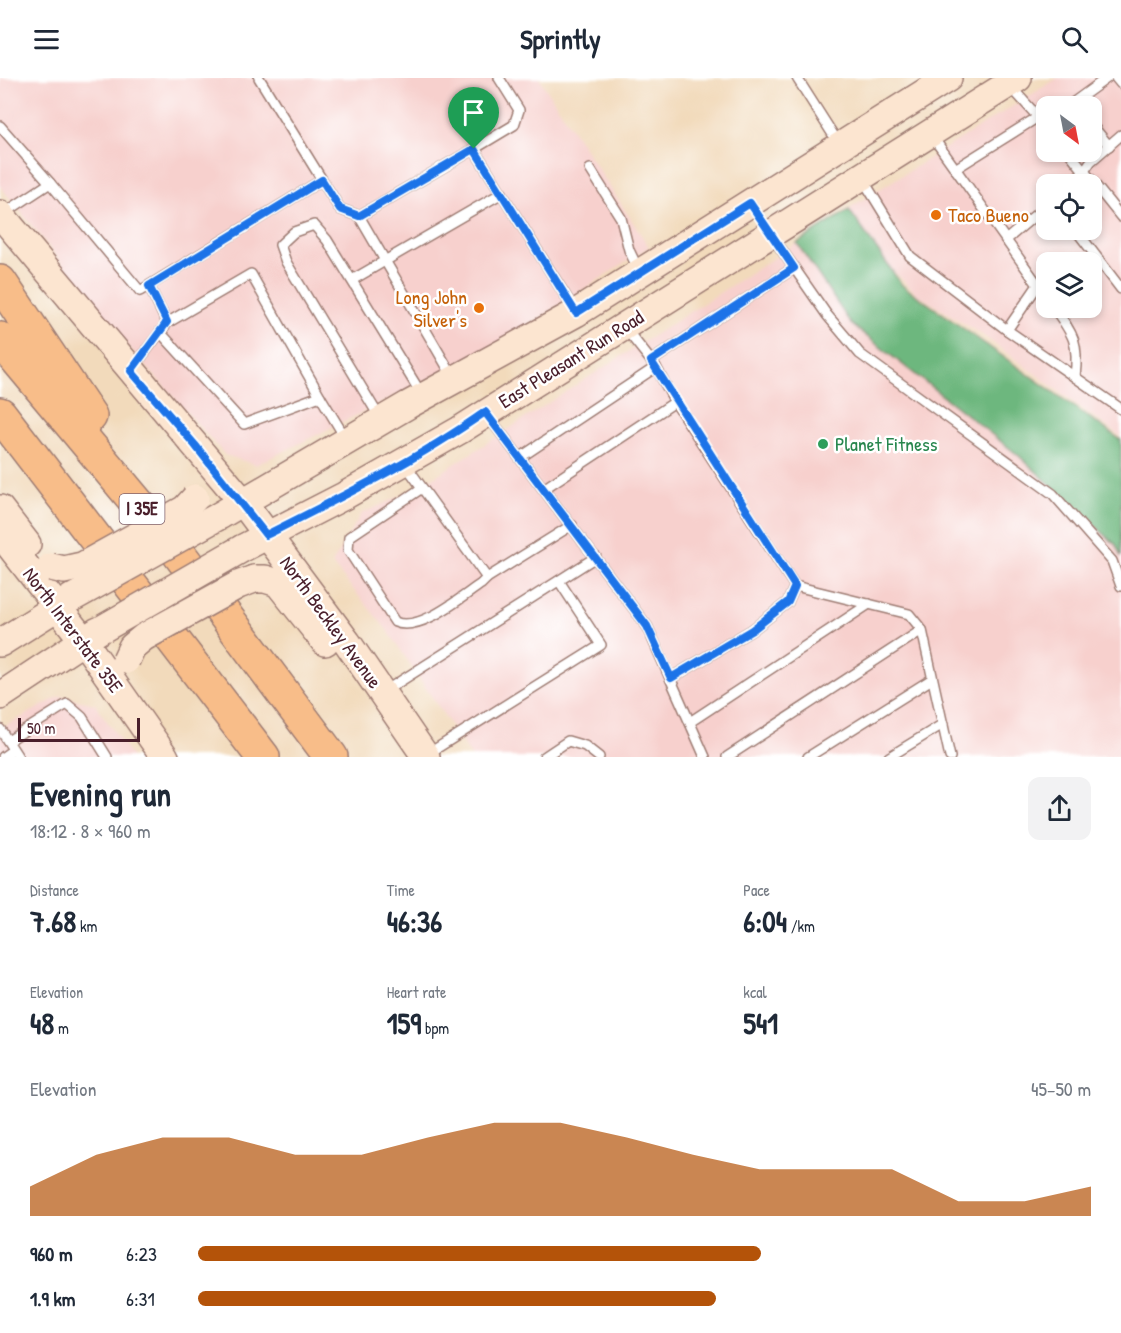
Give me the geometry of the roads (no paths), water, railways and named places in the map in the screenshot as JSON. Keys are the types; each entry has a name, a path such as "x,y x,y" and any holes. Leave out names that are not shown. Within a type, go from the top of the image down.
{"highway":[{"path":"0,282 106,440 250,620 277,684"},
{"name":"I 35E","path":"0,339 174,547 331,757"},
{"name":"I 35E","path":"0,414 263,757"}],"main road":[{"name":"East Pleasant Run Road","path":"0,643 66,602 423,397 576,313 948,78"},
{"name":"East Pleasant Run Road","path":"0,696 93,634 266,535 344,496 460,430 485,412 1013,81"},
{"path":"840,146 861,177"},
{"path":"750,203 770,234"},
{"name":"North Beckley Avenue","path":"0,214 195,445 230,509 266,535 383,693 426,756"},
{"path":"604,296 624,326"},
{"path":"0,509 40,559 51,567 64,570 82,566 185,509 195,498 200,486 195,445"},
{"name":"North Interstate 35E","path":"2,538 66,602 93,634 160,749"},
{"path":"160,749 124,677 126,660 132,647 144,637 238,585 254,579 265,579 278,583 376,706 404,723"}],"lane":[{"path":"259,78 340,209 359,216 455,380"},
{"path":"359,216 514,125 519,110 499,78"},
{"path":"797,78 840,146"},
{"path":"1082,96 1107,78"},
{"path":"1116,78 1121,84"},
{"path":"1013,81 1036,114"},
{"path":"955,169 1036,118"},
{"path":"0,126 51,183 140,291 322,180"},
{"path":"930,134 1036,282"},
{"path":"1081,174 1121,135"},
{"path":"1102,137 1109,146"},
{"path":"474,149 576,313"},
{"path":"1077,162 1121,217"},
{"path":"590,169 617,209 629,250 640,273"},
{"path":"861,177 910,256 1007,330 1121,409"},
{"path":"0,214 51,183"},
{"path":"352,280 501,193"},
{"path":"1006,240 1036,214"},
{"path":"382,421 286,262 280,245 294,232 314,225 327,240 423,397"},
{"path":"770,234 827,315 860,354 1053,494 1112,561 1121,586"},
{"path":"1084,240 1121,289"},
{"path":"521,457 794,268"},
{"path":"131,371 167,322 251,274 347,441"},
{"path":"149,286 167,322"},
{"path":"1007,330 1036,288"},
{"path":"1061,318 1068,327 1078,352 1075,377"},
{"path":"624,326 654,364 675,402 795,586 909,614 922,630 950,757"},
{"path":"160,332 244,424 320,396"},
{"path":"545,488 675,402"},
{"path":"485,412 545,488 647,626 705,757"},
{"path":"403,462 487,578"},
{"path":"422,488 349,537 348,550 395,622 403,626 419,623 572,525"},
{"path":"383,693 596,557"},
{"path":"426,756 601,645 560,581"},
{"path":"671,678 752,630 788,602 795,586"},
{"path":"690,722 869,604"},
{"path":"727,757 922,630"},
{"path":"808,757 932,679"},
{"path":"8,741 67,704 82,717 107,757"},
{"path":"889,757 943,724"},
{"path":"0,729 16,754 3,757"},
{"path":"544,757 568,741 585,746 599,757"}],"place":[{"name":"Taco Bueno","path":"936,215"},
{"name":"Long John Silver's","path":"479,308"},
{"name":"Planet Fitness","path":"823,444"}]}
